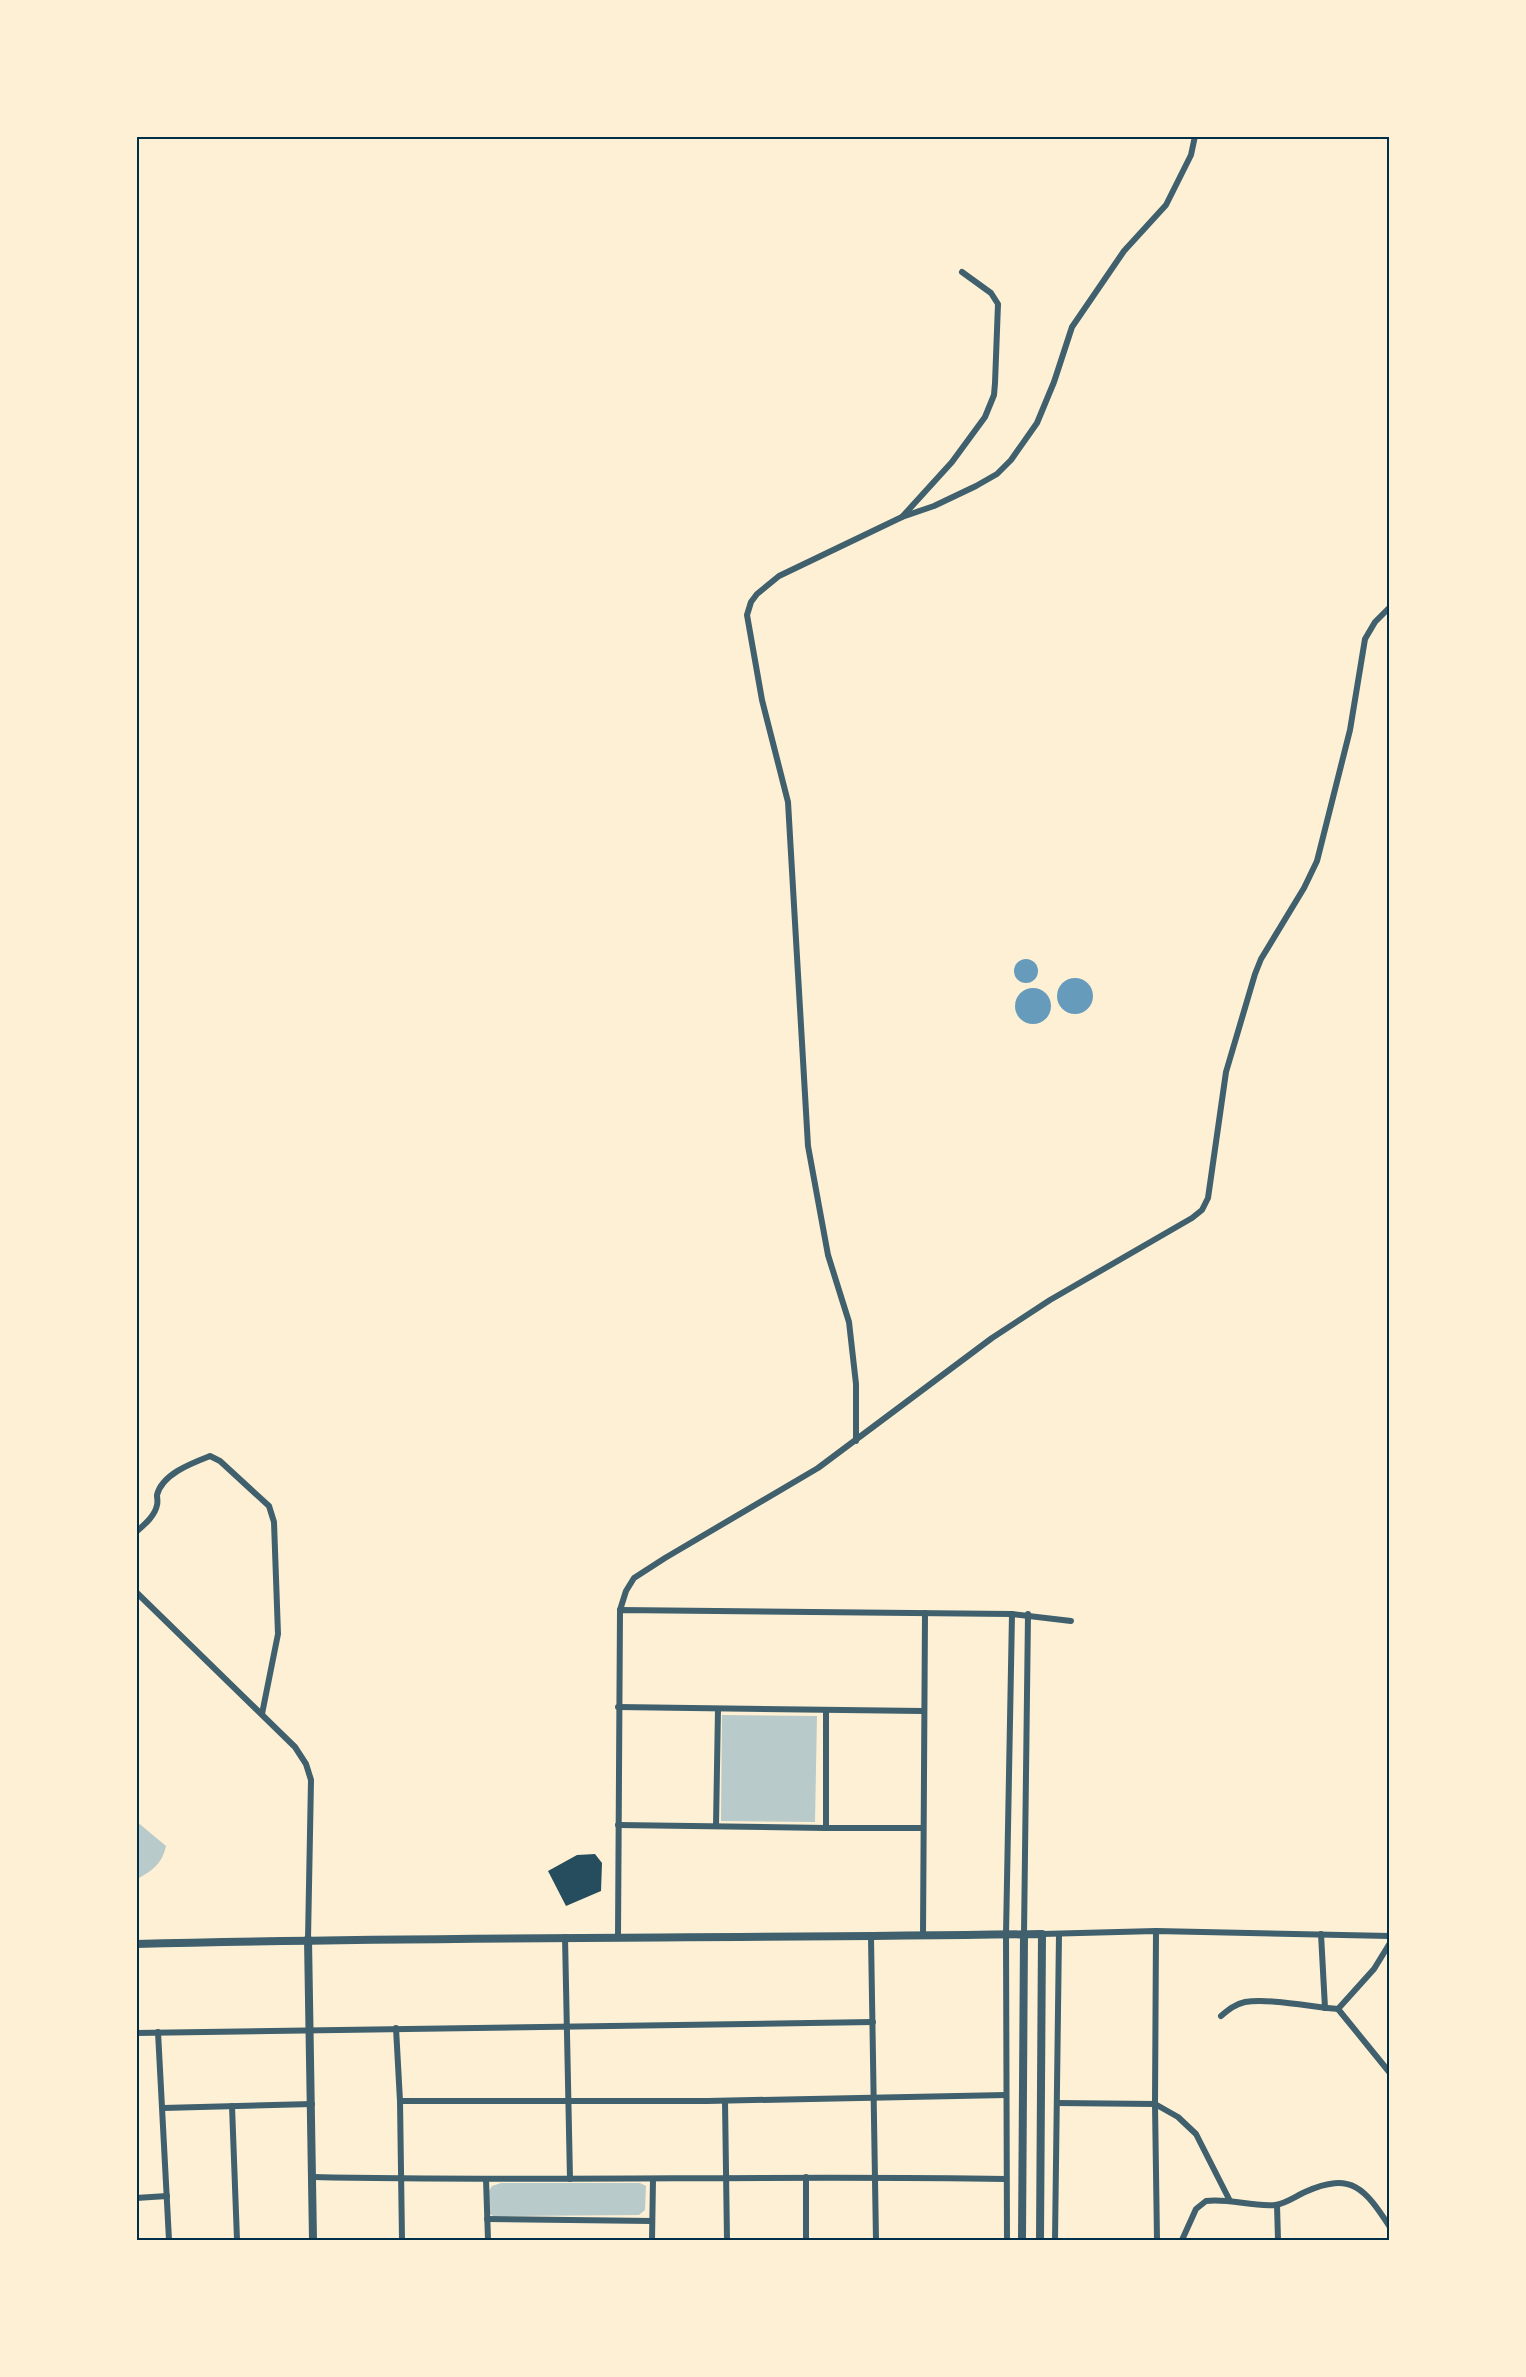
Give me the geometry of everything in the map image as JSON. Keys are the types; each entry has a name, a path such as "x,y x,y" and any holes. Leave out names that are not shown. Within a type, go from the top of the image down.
{"street":[{"path":"856,1441 856,1384 849,1322 828,1255 808,1146 788,802 762,700 747,615 757,594 779,576 902,517 934,506 997,474 1023,445 1037,423 1072,327 1124,251 1166,205 1191,155 1195,136"},
{"path":"902,517 970,439 986,417 994,395 998,304 991,293 962,272"},
{"path":"618,1937 620,1610 626,1591 634,1578 665,1558 818,1468 1021,1318 1172,1231 1202,1210 1208,1198 1226,1072 1255,974 1261,959 1304,888 1317,861 1350,730 1365,639 1375,622 1389,607"},
{"path":"136,1532 153,1514 157,1506 157,1495 168,1478 175,1472 210,1456 220,1461 269,1506 274,1522 278,1634 262,1714"},
{"path":"136,1592 295,1747 306,1764 311,1780 308,1939 313,2241"},
{"path":"620,1610 1028,1614 1071,1621"},
{"path":"923,1936 925,1613"},
{"path":"1007,2241 1006,1935 1012,1614"},
{"path":"1023,2241 1028,1614"},
{"path":"618,1707 923,1711"},
{"path":"716,1826 718,1709"},
{"path":"826,1710 826,1828"},
{"path":"618,1825 922,1828"},
{"path":"136,1944 308,1939 871,1937 1156,1931 1389,1936"},
{"path":"1156,1931 1157,2241"},
{"path":"1040,2241 1042,1934"},
{"path":"1055,2241 1059,1934"},
{"path":"1321,1934 1325,2008"},
{"path":"566,1937 570,2179"},
{"path":"871,1937 876,2241"},
{"path":"1338,2009 1374,1969 1389,1943"},
{"path":"1221,2016 1232,2006 1245,2002 1262,2001 1338,2009 1389,2073"},
{"path":"136,2033 873,2022"},
{"path":"396,2028 400,2101 402,2241"},
{"path":"158,2032 170,2241"},
{"path":"400,2101 725,2101 1006,2095"},
{"path":"725,2101 727,2241"},
{"path":"1057,2103 1155,2104 1178,2117 1196,2134 1230,2201"},
{"path":"163,2108 312,2104"},
{"path":"232,2106 237,2241"},
{"path":"313,2177 486,2180 806,2177 1006,2179"},
{"path":"806,2177 806,2241"},
{"path":"652,2241 653,2179"},
{"path":"486,2180 488,2241"},
{"path":"1182,2241 1190,2219 1201,2204 1213,2200 1277,2205 1321,2185 1342,2183 1361,2190 1374,2203 1389,2227"},
{"path":"136,2198 167,2196"},
{"path":"1277,2205 1278,2241"},
{"path":"487,2219 652,2220"}],"shaded area":[{"path":"722,1715 817,1716 815,1822 721,1821"},
{"path":"136,1821 166,1846 156,1866 137,1879"},
{"path":"501,2183 640,2183 646,2186 645,2210 639,2215 493,2216 489,2213 489,2191 492,2186"}],"water":[{"path":"1026,959 1035,962 1038,971 1035,980 1026,983 1017,980 1014,971 1017,962"},
{"path":"1075,978 1088,983 1093,996 1088,1009 1075,1014 1062,1009 1057,996 1062,983"},
{"path":"1033,988 1046,993 1051,1006 1046,1019 1033,1024 1020,1019 1015,1006 1020,993"}],"building":[{"path":"595,1854 602,1863 601,1891 566,1906 548,1871 577,1855"}]}
